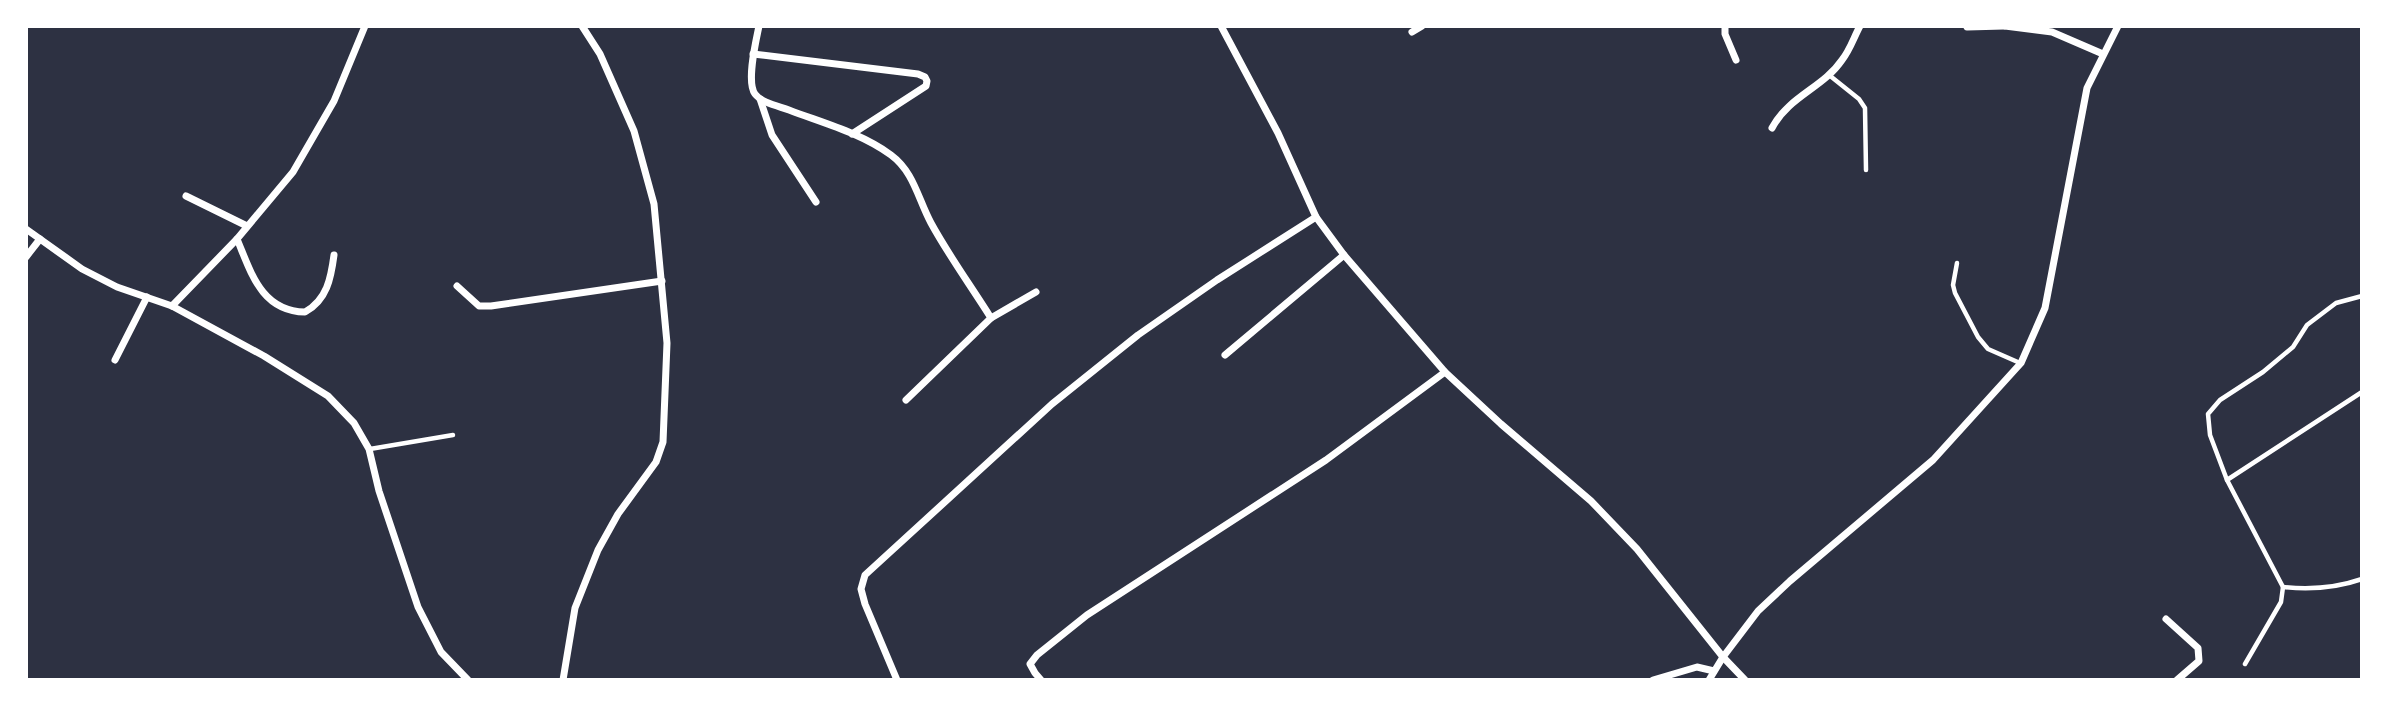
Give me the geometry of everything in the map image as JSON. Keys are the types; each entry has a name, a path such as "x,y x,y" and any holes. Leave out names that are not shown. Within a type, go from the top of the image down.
{"street":[{"path":"172,306 237,239 293,172 334,101 365,26"},
{"path":"563,680 575,608 598,550 618,514 656,462 663,442 667,343 654,205 634,131 600,54 582,26"},
{"path":"759,26 753,54 751,86 754,93 760,99 852,134 893,156 907,171 930,221 991,318"},
{"path":"1221,26 1278,133 1316,217 1344,255 1445,372 1591,501 1637,549 1723,657 1745,680"},
{"path":"1412,32 1422,26"},
{"path":"1725,26 1724,34 1736,60"},
{"path":"1772,128 1779,114 1842,62 1860,26"},
{"path":"1967,27 2005,26 2052,32 2103,54"},
{"path":"1709,680 1758,611 1933,460 2021,363 2045,308 2087,88 2118,26"},
{"path":"753,54 925,77 926,86 852,134"},
{"path":"760,99 772,135 816,202"},
{"path":"186,196 247,226"},
{"path":"897,680 864,604 860,589 866,575 1052,404 1138,335 1217,279 1316,217"},
{"path":"26,229 82,269 117,287 172,306 264,356 328,396 354,423 369,449 379,491 418,607 440,652 468,680"},
{"path":"26,257 40,239"},
{"path":"237,239 254,282 261,292 293,312 305,312 320,300 331,281 334,256"},
{"path":"1225,355 1344,255"},
{"path":"457,286 479,306 491,306 662,281"},
{"path":"906,400 991,318 1036,292"},
{"path":"115,360 147,297"},
{"path":"1041,680 1030,664 1037,655 1087,615 1326,460 1445,372"},
{"path":"2166,619 2198,648 2200,654 2199,661 2177,680"},
{"path":"1653,680 1697,667 1714,671"}],"lane":[{"path":"1829,74 1859,99 1865,108 1866,170"},
{"path":"1957,263 1953,285 1955,293 1978,337 1989,349 2021,363"},
{"path":"2245,664 2281,602 2283,587 2227,480 2210,435 2208,414 2220,400 2263,372 2292,347 2307,325 2336,303 2362,296"},
{"path":"2227,480 2362,392"},
{"path":"369,449 453,435"},
{"path":"2283,587 2324,588 2346,585 2362,579"}]}
